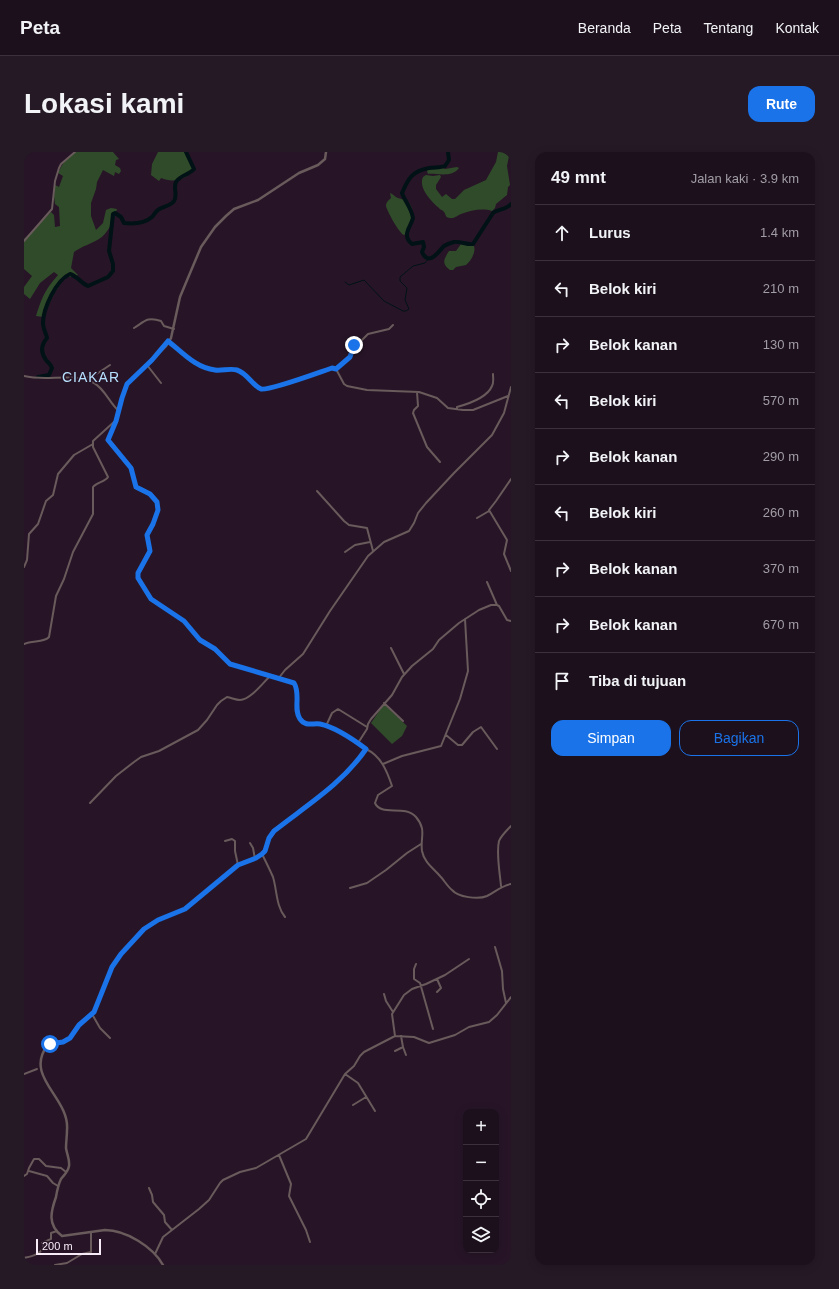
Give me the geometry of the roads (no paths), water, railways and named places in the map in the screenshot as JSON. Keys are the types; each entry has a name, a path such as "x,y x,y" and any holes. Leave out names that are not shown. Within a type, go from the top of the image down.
{"street":[{"path":"24,239 50,211 55,181 59,168 61,164 75,152"},
{"path":"326,152 324,159 318,165 299,173 258,200 234,209 215,227 201,247 180,297 174,329 168,341 147,365 127,384 117,418 108,441 131,468 136,487 150,494 157,502 158,510 147,535 150,551 138,573 138,578 151,599 184,621 200,640 215,649 230,664 293,682 297,689 298,713 301,720 308,724 321,724 340,732 372,752 383,764 392,786 378,795 375,803 377,807 382,810 401,810 410,812 422,826 423,832 421,844 426,861 452,890 457,894 483,898 501,887 511,884"},
{"path":"134,328 146,320 152,319 161,321 164,326 174,329"},
{"path":"168,341 191,360 201,366 217,371 237,370 245,374 261,389 284,384 332,368 336,369 349,358 353,347 367,335 389,329 393,325"},
{"path":"82,379 98,373 110,365"},
{"path":"147,365 161,383"},
{"path":"336,369 344,384 350,387 417,392 436,397 446,408 465,410 477,409 508,396"},
{"path":"457,409 458,407 472,402 488,392 492,386 493,374"},
{"path":"24,376 49,379 66,377 82,379 96,385 119,411"},
{"path":"278,678 303,654 334,605 373,551 384,542 411,529 418,513 426,503 495,432 504,413 511,387"},
{"path":"417,392 418,406 414,410 414,413 427,447 440,462"},
{"path":"24,567 29,534 39,522 46,501 53,495 58,474 74,455 93,443 96,437 108,428 117,418"},
{"path":"24,644 30,641 45,640 48,638 56,596 63,582 73,552 93,514 93,487 95,484 106,480 108,477 93,447 93,443"},
{"path":"477,518 489,511 490,507 496,502 511,478"},
{"path":"317,491 349,525 367,528 373,551"},
{"path":"489,511 507,540 504,554 511,571"},
{"path":"345,552 355,545 370,542"},
{"path":"487,582 497,605 507,620 511,621"},
{"path":"358,743 371,719 393,693 404,674 412,666 433,649 438,641 454,627 479,610 497,605"},
{"path":"383,764 415,752 440,747 462,693 468,671 466,619"},
{"path":"392,648 404,674"},
{"path":"90,803 116,776 141,757 158,751 195,732 204,725 221,701 227,697 239,700 245,699 270,676"},
{"path":"384,703 403,721"},
{"path":"326,727 332,713 338,709 341,709 347,715 367,727"},
{"path":"446,735 458,745 462,745 473,732 482,727 497,749"},
{"path":"163,1265 155,1254 142,1243 112,1230 62,1236 57,1231 52,1220 51,1211 58,1186 66,1172 69,1161 66,1148 68,1121 64,1111 48,1089 37,1070 43,1050 47,1046 63,1042 70,1038 79,1025 92,1014 96,1008 116,960 138,934 158,920 185,909 238,865 255,859 262,854 265,851 269,838 274,831 325,793 348,772 366,749"},
{"path":"501,887 499,843 511,826"},
{"path":"225,841 232,839 236,841 235,850 238,865"},
{"path":"250,843 253,848 255,859"},
{"path":"350,888 367,884 421,844"},
{"path":"262,854 273,879 276,894 285,917"},
{"path":"495,948 502,971 503,989 506,1003"},
{"path":"395,1036 392,1018 393,1012 404,995 412,989 437,979 469,959"},
{"path":"416,964 414,969 414,979 419,982 429,1011 433,1029"},
{"path":"437,979 441,988 437,992"},
{"path":"384,994 386,1002 393,1012"},
{"path":"155,1254 163,1237 209,1200 223,1180 240,1172 256,1168 306,1139 345,1074 354,1066 364,1052 395,1036 414,1037 429,1043 455,1035 469,1027 488,1022 497,1015 511,997"},
{"path":"92,1014 100,1028 110,1038"},
{"path":"401,1036 406,1055"},
{"path":"395,1051 403,1047"},
{"path":"24,1074 37,1070"},
{"path":"345,1074 358,1083 375,1111"},
{"path":"353,1105 366,1097"},
{"path":"279,1155 291,1184 289,1195 306,1230 310,1242"},
{"path":"24,1176 27,1174 33,1160 38,1159 46,1166 60,1168 66,1172"},
{"path":"28,1171 46,1175 58,1186"},
{"path":"149,1188 153,1202 164,1216 165,1222 172,1230"},
{"path":"24,1258 36,1255 44,1248 42,1242 51,1239 51,1233 57,1231"},
{"path":"55,1265 67,1263 82,1254 91,1252 91,1232"}],"waterway":[{"path":"38,377 49,375 52,368 44,357 42,346 47,338 43,327 45,310 55,288 65,277 70,274 88,286 108,277 113,271 113,264 109,251 113,214 115,213 121,217 124,223 139,223 146,221 158,210 173,203 176,196 176,182 194,169 186,152"},
{"path":"448,152 449,160 445,166 418,171 411,176 402,193 413,218 407,237 412,244 423,242 424,247 422,252 425,256 428,258 433,257 444,246 454,242 473,244 493,213 511,204"},
{"path":"345,282 349,285 364,280 384,301 403,311 406,311 409,309 405,300 407,288 400,281 400,277 413,266 425,263 429,258"}],"district":[{"name":"CIAKAR","path":"91,377"}]}
